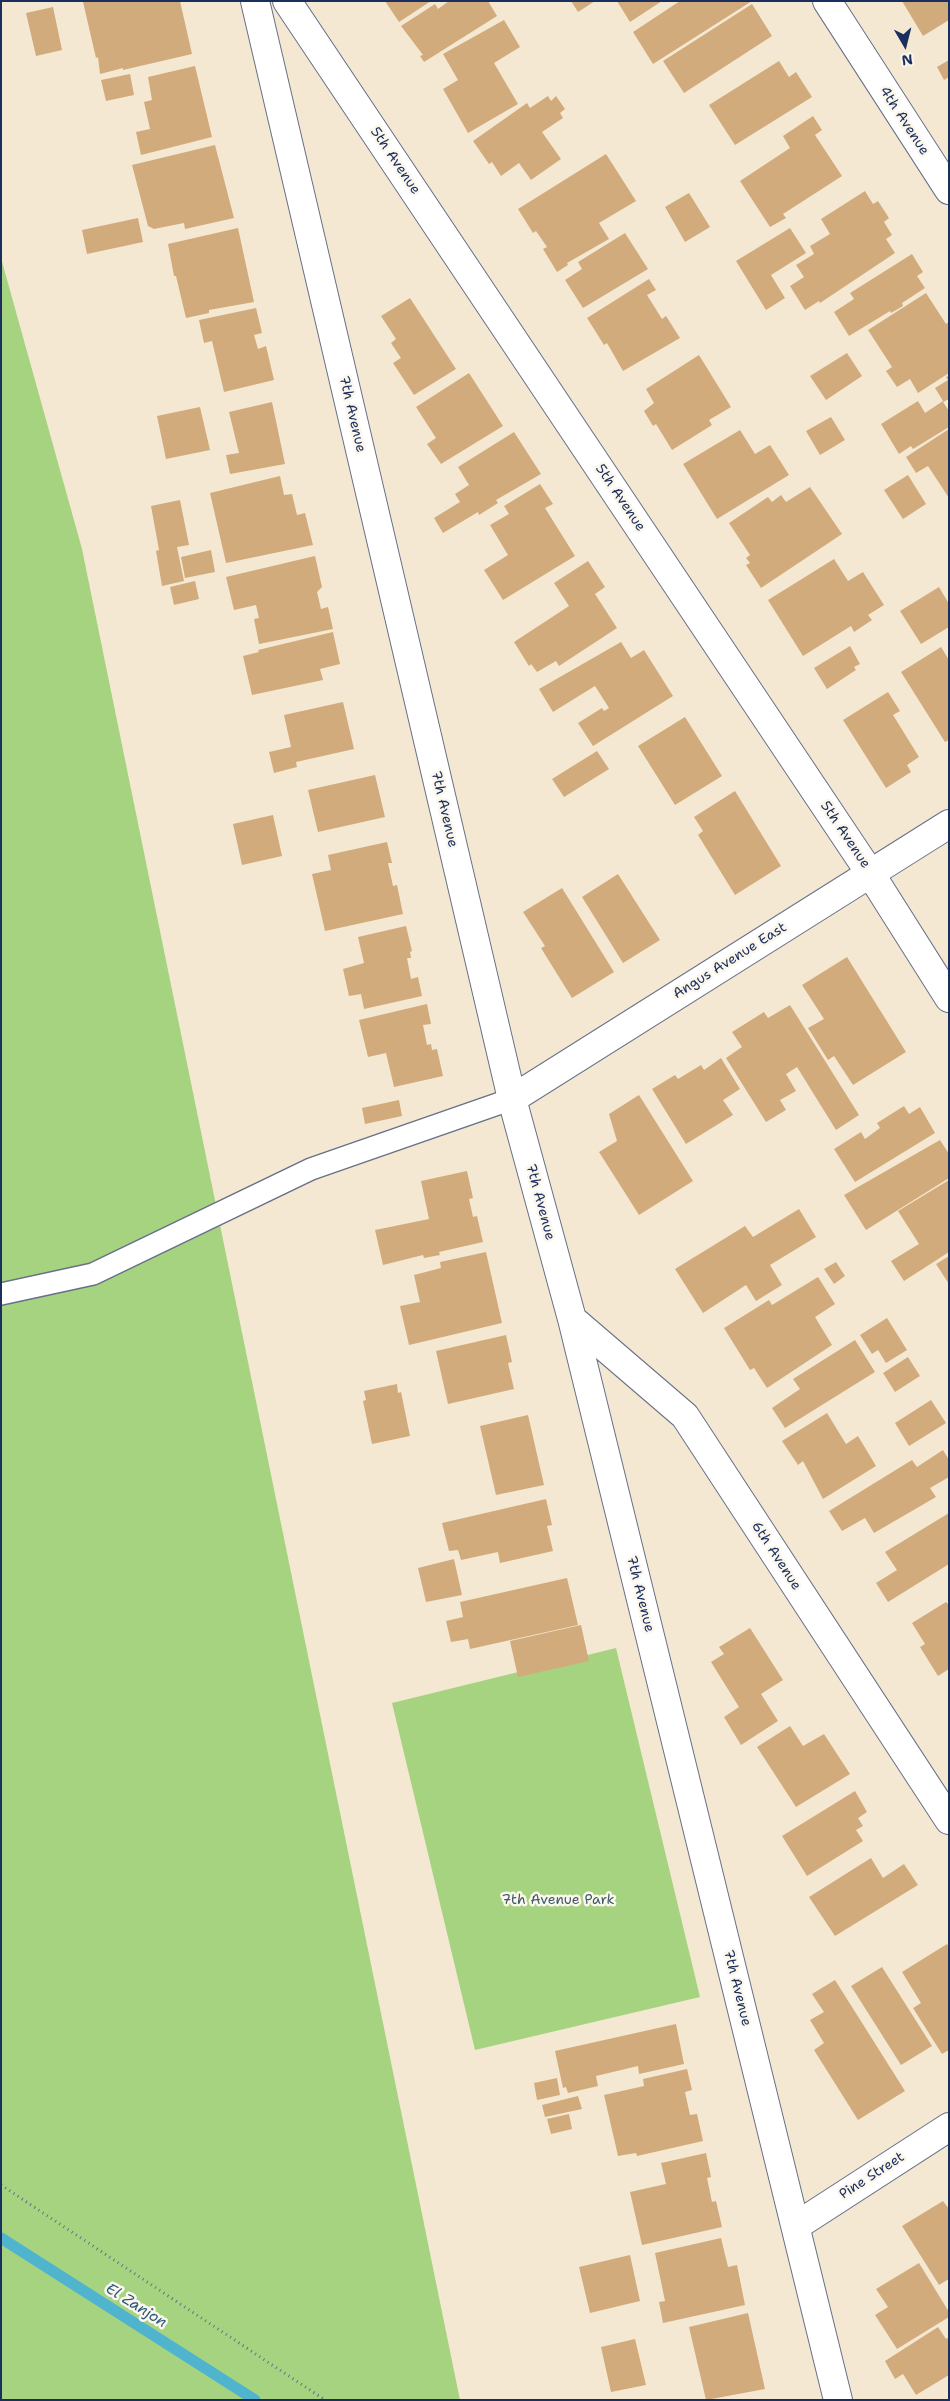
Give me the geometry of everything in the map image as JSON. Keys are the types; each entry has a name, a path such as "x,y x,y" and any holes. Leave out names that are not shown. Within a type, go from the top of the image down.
{"street":[{"name":"7th Avenue","path":"255,1 512,1099 572,1319 838,2400"},
{"name":"5th Avenue","path":"287,1 870,873 949,998"},
{"name":"4th Avenue","path":"827,1 949,190"},
{"name":"Angus Avenue East","path":"512,1099 949,824"},
{"name":"6th Avenue","path":"572,1319 685,1416 949,1820"},
{"name":"Pine Street","path":"796,2226 949,2127"}],"lane":[{"path":"1,1294 93,1274 311,1170 512,1099"}],"path":[{"path":"1,2185 325,2400"}],"green space":[{"path":"1,258 82,549 460,2400 1,2400"},
{"name":"7th Avenue Park","path":"616,1648 700,1997 475,2050 392,1703"}],"building":[{"path":"180,1 192,54 100,74 98,57 96,58 83,2"},
{"path":"385,1 431,1 399,22"},
{"path":"449,1 488,1 497,16 424,62 420,56 423,55 401,26 435,4 438,9"},
{"path":"571,1 595,1 578,12"},
{"path":"617,1 662,1 630,22"},
{"path":"680,1 752,1 653,64 633,32"},
{"path":"902,1 949,1 949,20 923,36"},
{"path":"752,4 772,36 684,93 663,61"},
{"path":"53,7 62,50 36,56 26,13"},
{"path":"504,20 520,47 494,63 518,104 468,133 443,89 458,80 443,54"},
{"path":"949,60 949,77 944,80 937,67"},
{"path":"779,61 789,77 796,72 812,97 735,145 709,105"},
{"path":"195,66 212,137 141,155 136,132 150,129 144,102 152,100 148,77"},
{"path":"130,74 134,95 106,101 101,80"},
{"path":"548,96 551,101 556,96 565,109 560,113 563,118 542,132 561,159 531,180 519,163 501,176 492,162 489,164 473,141 527,103 530,108"},
{"path":"813,116 822,130 815,135 842,176 783,214 786,218 770,227 740,181 790,148 783,136"},
{"path":"215,145 234,218 185,229 184,223 154,229 148,226 132,165"},
{"path":"606,154 636,201 599,223 609,239 567,263 568,265 557,272 543,249 547,247 536,231 533,233 518,209"},
{"path":"865,191 873,204 878,201 889,218 884,222 892,235 886,239 895,253 820,303 819,301 805,310 790,286 804,277 796,265 814,254 810,246 830,234 821,219"},
{"path":"689,193 710,227 685,242 665,207"},
{"path":"138,218 143,242 87,254 82,230"},
{"path":"238,228 254,302 209,310 209,313 186,318 176,276 174,276 168,244"},
{"path":"790,228 806,253 771,275 785,298 766,310 736,261"},
{"path":"625,233 648,269 583,308 565,280 582,269 578,262"},
{"path":"912,254 923,272 917,276 925,288 902,303 903,306 891,313 890,311 849,336 834,312 854,299 850,293"},
{"path":"649,279 656,290 647,295 662,319 666,316 680,338 623,371 607,343 604,345 587,318"},
{"path":"926,293 946,324 949,322 949,373 918,393 910,379 897,387 886,371 892,367 868,330"},
{"path":"410,298 456,369 414,395 393,363 401,358 391,343 396,339 381,316"},
{"path":"256,308 262,333 254,335 258,349 266,346 274,380 224,392 212,341 204,343 199,320"},
{"path":"847,353 862,376 826,400 810,376"},
{"path":"699,355 731,407 709,420 712,425 672,450 656,424 653,426 644,411 654,403 646,389"},
{"path":"469,373 503,426 441,464 427,444 436,438 416,407"},
{"path":"949,376 949,399 943,402 949,411 949,427 913,449 911,446 899,454 881,424 918,401 925,413 943,401 935,388 948,380 946,377"},
{"path":"272,402 285,464 230,474 226,455 239,453 229,412"},
{"path":"200,407 210,450 166,459 157,416"},
{"path":"831,417 845,440 820,455 806,431"},
{"path":"949,429 949,498 928,466 916,473 906,457"},
{"path":"740,430 755,454 770,445 789,475 717,519 683,464"},
{"path":"514,432 541,474 496,500 498,503 479,515 478,512 443,533 434,518 460,502 455,494 469,485 458,467"},
{"path":"908,475 926,504 903,519 884,490"},
{"path":"280,476 284,495 292,494 297,515 305,513 313,545 226,563 210,493"},
{"path":"540,484 553,504 545,508 575,556 503,600 484,570 508,555 490,525 509,514 504,506"},
{"path":"810,487 842,534 761,588 746,565 750,563 746,558 750,555 729,523 768,497 772,502 781,495 786,502"},
{"path":"180,500 189,545 177,547 184,581 162,586 156,551 159,550 151,506"},
{"path":"211,550 215,572 185,578 181,557"},
{"path":"315,556 322,587 317,592 321,609 328,607 333,629 259,644 254,619 259,618 256,605 234,610 226,577"},
{"path":"834,559 848,581 863,572 884,605 868,615 872,620 854,632 851,626 803,656 768,600"},
{"path":"588,561 605,587 595,594 617,628 559,666 556,661 537,672 531,664 529,666 514,642 569,606 554,583"},
{"path":"195,581 199,599 174,605 170,587"},
{"path":"939,587 949,604 949,627 921,644 900,611"},
{"path":"333,632 340,664 320,669 323,680 252,695 243,656 259,652 258,650"},
{"path":"621,642 631,658 644,650 673,696 593,746 578,723 602,708 604,711 609,708 595,686 553,712 539,689"},
{"path":"850,646 860,664 854,667 856,670 827,689 814,668"},
{"path":"941,647 949,660 949,740 945,742 901,672"},
{"path":"888,692 900,711 893,715 919,757 907,765 911,772 886,788 843,720"},
{"path":"343,702 354,749 296,762 297,767 274,773 269,752 291,747 284,715"},
{"path":"685,717 722,776 675,805 638,746"},
{"path":"597,751 609,769 564,797 552,779"},
{"path":"375,775 385,817 318,832 308,790"},
{"path":"735,791 781,866 735,895 698,835 703,831 694,817"},
{"path":"273,815 282,856 242,865 233,824"},
{"path":"387,842 392,863 388,863 393,886 397,885 403,914 325,931 312,874 331,870 328,855"},
{"path":"618,874 660,940 623,963 582,897"},
{"path":"562,888 614,972 572,998 541,948 545,946 523,912"},
{"path":"406,926 412,951 410,952 411,958 407,958 411,979 418,977 422,996 364,1009 361,994 349,996 343,969 364,963 358,937"},
{"path":"847,957 906,1052 853,1085 834,1056 828,1060 808,1028 824,1019 802,985"},
{"path":"427,1004 431,1024 423,1025 427,1045 431,1044 432,1050 437,1049 443,1076 394,1087 386,1053 368,1057 359,1020"},
{"path":"790,1005 859,1115 836,1130 797,1067 786,1074 796,1091 780,1100 786,1110 766,1122 726,1058 742,1047 732,1032 764,1012 768,1018"},
{"path":"721,1058 740,1089 723,1100 733,1115 686,1144 652,1089 675,1075 678,1079 701,1065 704,1070"},
{"path":"639,1095 693,1181 639,1215 599,1152 617,1141 609,1114"},
{"path":"399,1100 402,1116 365,1124 362,1108"},
{"path":"904,1106 909,1114 920,1107 935,1133 855,1182 834,1149 861,1132 865,1139 880,1128 877,1123"},
{"path":"940,1140 949,1154 949,1178 866,1230 844,1195"},
{"path":"467,1171 473,1198 469,1199 473,1217 477,1216 483,1242 439,1252 440,1255 424,1258 423,1255 383,1265 375,1230 429,1219 421,1181"},
{"path":"949,1180 949,1252 904,1281 891,1261 919,1244 898,1211"},
{"path":"799,1209 816,1237 770,1265 782,1285 756,1301 746,1285 703,1313 675,1269 745,1226 753,1237"},
{"path":"486,1252 502,1323 409,1345 400,1306 420,1302 414,1275 441,1268 440,1262"},
{"path":"949,1256 949,1284 936,1264"},
{"path":"836,1262 845,1276 834,1284 824,1269"},
{"path":"818,1277 835,1304 815,1317 832,1345 767,1388 754,1368 750,1370 724,1328 769,1300 772,1305"},
{"path":"887,1318 907,1350 886,1363 878,1350 872,1354 860,1335"},
{"path":"506,1335 512,1362 508,1363 514,1389 448,1404 436,1351"},
{"path":"855,1340 875,1372 785,1428 772,1408 800,1389 793,1379"},
{"path":"908,1357 920,1376 895,1392 883,1373"},
{"path":"397,1384 398,1393 401,1392 410,1436 372,1444 363,1401 366,1400 364,1391"},
{"path":"931,1400 946,1423 909,1446 895,1423"},
{"path":"827,1413 846,1444 858,1436 876,1466 823,1499 803,1461 798,1465 782,1441"},
{"path":"528,1415 544,1485 496,1495 480,1426"},
{"path":"943,1450 949,1460 949,1477 930,1488 936,1497 874,1533 865,1518 842,1531 829,1511 912,1460 917,1467"},
{"path":"546,1499 552,1525 547,1526 553,1551 500,1563 498,1552 461,1560 458,1550 449,1551 442,1523"},
{"path":"949,1513 949,1564 888,1602 876,1583 897,1570 885,1552"},
{"path":"454,1559 462,1595 426,1602 418,1568"},
{"path":"567,1578 578,1625 470,1649 468,1639 451,1642 446,1621 463,1617 460,1602"},
{"path":"946,1602 949,1605 949,1669 938,1676 920,1647 925,1644 912,1623"},
{"path":"581,1625 589,1661 518,1677 510,1641"},
{"path":"750,1628 783,1680 761,1694 778,1721 741,1745 724,1717 739,1707 711,1662 724,1654 719,1647"},
{"path":"790,1726 803,1746 824,1734 850,1774 796,1807 757,1747"},
{"path":"855,1791 867,1812 858,1818 863,1826 856,1830 863,1841 807,1876 782,1836"},
{"path":"871,1858 883,1878 904,1864 918,1885 835,1936 809,1897"},
{"path":"947,1944 949,1947 949,2050 942,2054 913,2008 921,2003 902,1972"},
{"path":"882,1967 932,2046 901,2065 851,1986"},
{"path":"835,1980 905,2091 858,2120 814,2050 824,2043 810,2020 824,2012 812,1994"},
{"path":"676,2024 684,2064 639,2074 638,2066 596,2076 598,2086 568,2093 566,2087 563,2088 555,2051"},
{"path":"687,2069 692,2090 685,2092 690,2115 697,2114 703,2141 637,2156 636,2153 618,2156 604,2095 644,2086 643,2079"},
{"path":"557,2078 560,2095 537,2100 534,2083"},
{"path":"578,2096 582,2109 545,2117 542,2105"},
{"path":"569,2114 572,2129 551,2134 547,2119"},
{"path":"706,2153 711,2177 707,2178 712,2202 716,2201 722,2227 642,2245 630,2192 666,2184 661,2163"},
{"path":"943,2201 949,2209 949,2279 939,2285 902,2226"},
{"path":"721,2238 728,2267 737,2265 745,2305 663,2323 659,2302 665,2301 655,2253"},
{"path":"630,2255 640,2301 590,2313 579,2267"},
{"path":"919,2263 949,2312 949,2317 897,2349 875,2315 888,2307 876,2289"},
{"path":"748,2313 765,2389 706,2400 689,2327"},
{"path":"938,2327 946,2339 949,2337 949,2375 916,2395 903,2374 895,2379 885,2361"},
{"path":"635,2339 646,2385 611,2392 601,2347"}],"waterway":[{"name":"El Zanjon","path":"1,2238 255,2400"}]}
